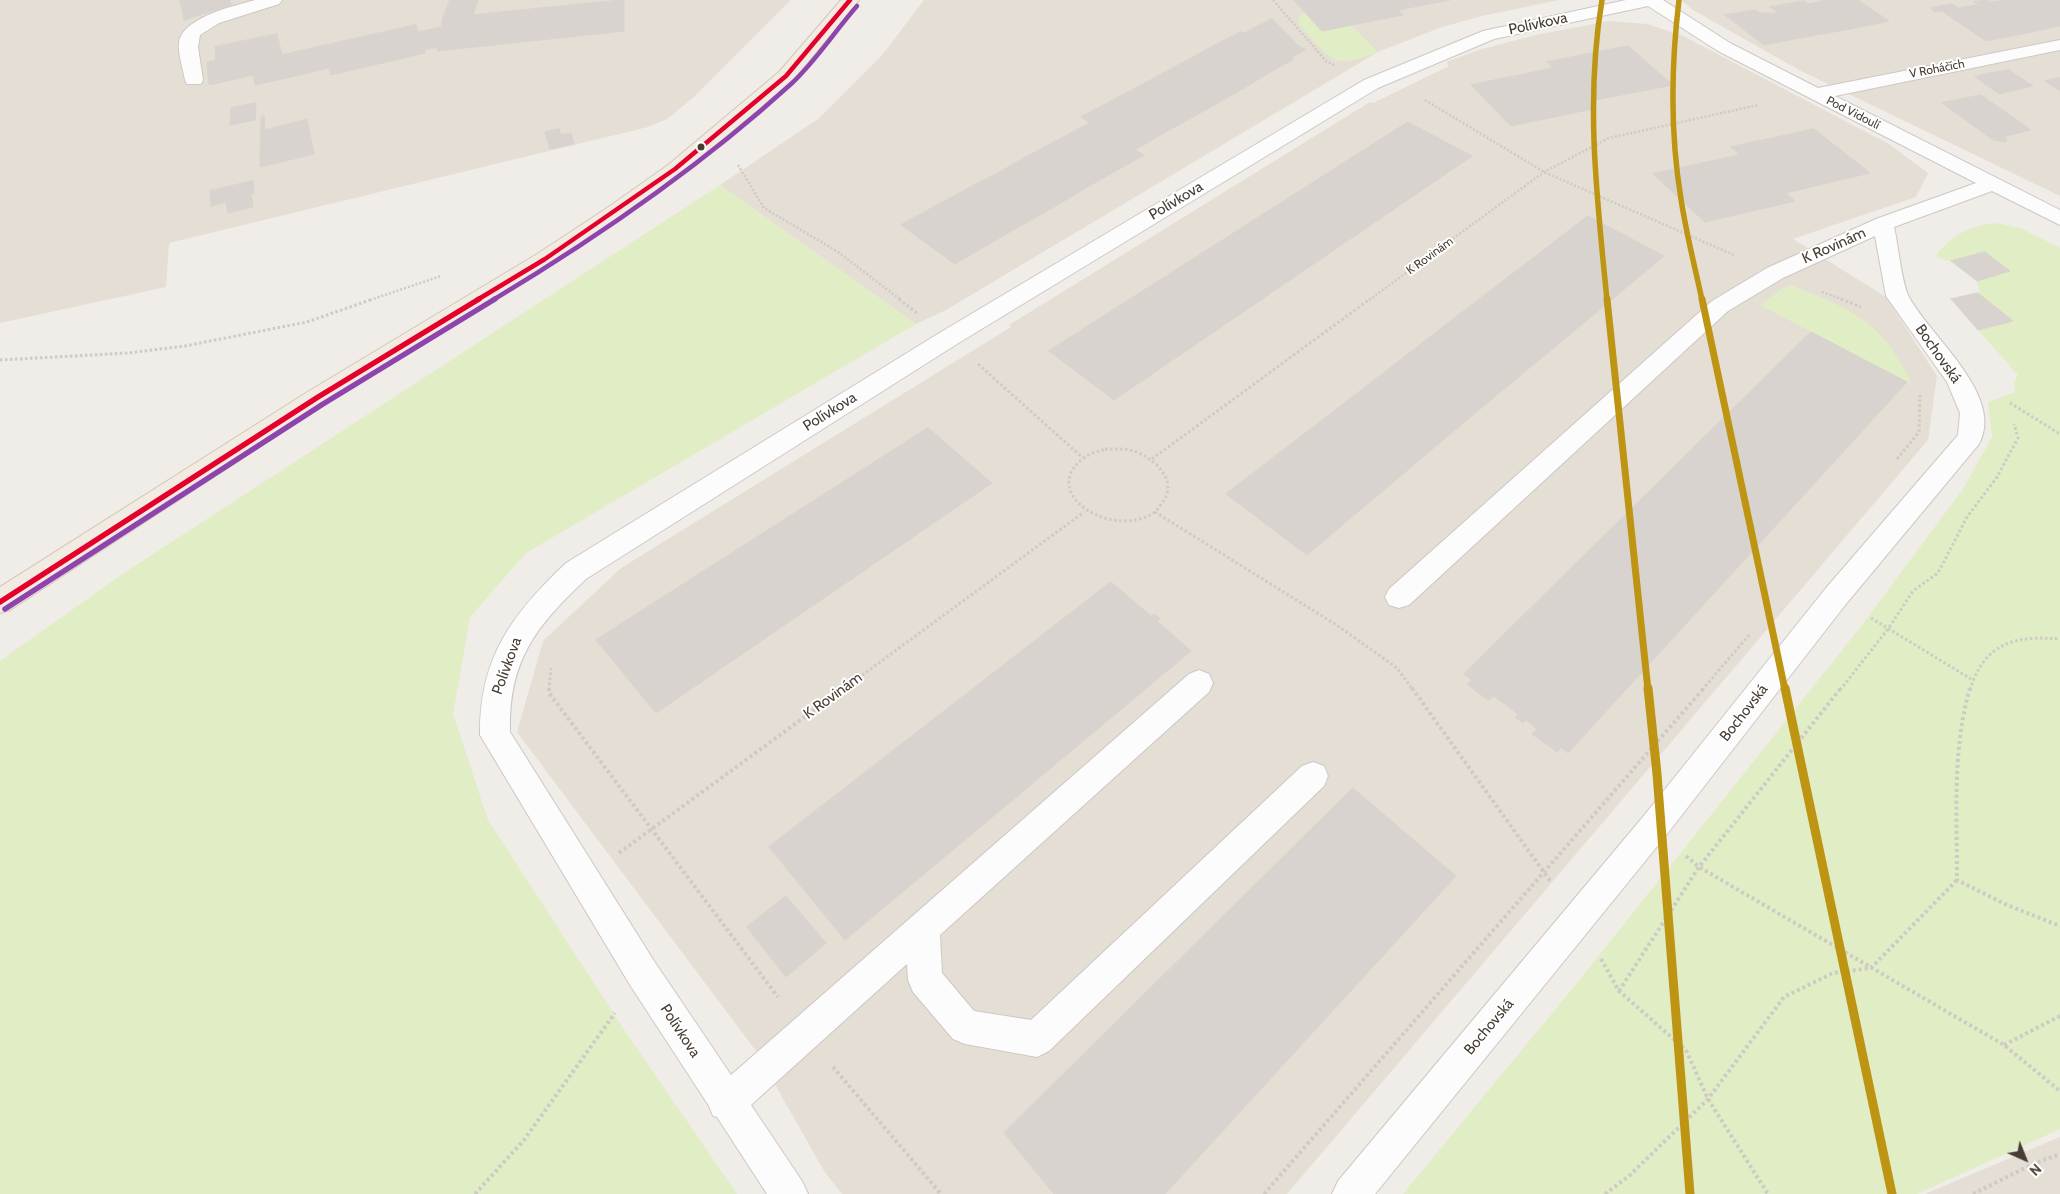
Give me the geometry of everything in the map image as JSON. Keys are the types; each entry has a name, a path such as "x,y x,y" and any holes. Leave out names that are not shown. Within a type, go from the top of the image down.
{"main road":[{"path":"0,602 318,397 544,259 614,213 675,169 786,76 850,0"}],"street":[{"path":"194,80 189,38 194,29 207,22 273,0"},
{"name":"Pod Vidoulí","path":"1651,0 1724,47 2060,218"},
{"name":"Polívkova","path":"726,1103 582,879 495,735 493,716 496,694 510,652 520,631 534,612 576,571 949,338 1371,84 1488,35 1651,0"},
{"name":"V Roháčích","path":"1814,94 2060,45"},
{"path":"1883,224 1993,184"},
{"name":"K Rovinám","path":"1399,597 1720,306 1774,273 1883,224"},
{"name":"Bochovská","path":"1351,1194 1653,828 1836,596 1970,438 1972,413 1958,379 1897,296 1883,224"},
{"path":"789,1194 726,1103 1199,683"},
{"path":"923,929 925,980 965,1027 1037,1039 1313,776"}],"path":[{"path":"1273,0 1326,61 1341,68"},
{"path":"1280,7 1281,0"},
{"path":"1420,98 1428,100 1470,128 1544,172 1774,273 1867,310"},
{"name":"K Rovinám","path":"1152,459 1544,172 1609,138 1734,109"},
{"path":"738,165 764,208 838,252 949,338 1083,458"},
{"path":"0,360 128,353 185,346 307,322 449,274"},
{"path":"1894,463 1919,432 1920,389"},
{"path":"2008,402 2010,411"},
{"path":"1619,991 1699,867 1888,629 1913,591 1938,573 1967,517 2006,463 2018,438 2013,420"},
{"path":"1104,449 1130,449 1152,459 1166,476 1167,495 1155,512 1133,522 1108,522 1084,512 1071,494 1071,475 1083,458 1104,449"},
{"name":"K Rovinám","path":"582,879 1084,512"},
{"path":"1155,512 1335,624 1396,668 1578,919 1619,991 1686,1050 1708,1099 1768,1194"},
{"path":"1836,596 1971,679"},
{"path":"1264,1194 1545,873 1754,630"},
{"path":"1606,1194 1629,1176 1708,1099 1784,997 1833,973 1870,968 1957,880 1957,780 1971,679 1985,657 2007,642 2024,639 2060,639"},
{"path":"551,666 549,694 805,1034 941,1194"},
{"path":"1653,828 1699,867 2004,1046 2060,1091"},
{"path":"1957,880 2007,905 2060,926"},
{"path":"475,1194 524,1140 642,973"},
{"path":"2004,1046 2060,1016"},
{"path":"1973,1194 2033,1164 2060,1154"}],"shaded area":[{"path":"0,0 791,0 695,96 667,119 648,127 169,243 166,287 0,323"},
{"path":"924,0 1559,0 1482,16 1439,28 1378,52 946,310 916,324 720,185 818,119 883,54"},
{"path":"1681,0 2060,0 2060,196 1799,70 1693,10"},
{"path":"1609,21 1647,24 1683,36 1889,144 1928,173 1916,197 1793,239 1886,297 1937,376 1928,440 1287,1194 842,1194 824,1171 756,1051 517,732 543,641 621,568 1370,102 1373,103 1449,66 1446,62 1482,49 1536,35"},
{"path":"2060,1137 2060,1194 1925,1194"}],"green space":[{"path":"1305,11 1322,31 1351,25 1378,52 1350,61 1332,58 1318,46 1299,24 1299,17"},
{"path":"720,185 916,324 526,553 470,617 453,714 488,820 623,1028 737,1194 0,1194 0,661 121,575"},
{"path":"1997,223 2020,228 2060,248 2060,1129 1917,1194 1403,1194 1577,983 1859,629 1963,489 1992,437 1988,402 2015,392 2014,382 2018,375 1978,330 2012,321 1978,293 1980,292 1977,281 2009,270 1985,252 1953,261 1941,259 1936,255 1949,241 1962,232"},
{"path":"1791,285 1839,305 1866,322 1889,345 1906,372 1910,384 1760,305 1783,288"}],"building":[{"path":"230,0 231,5 184,20 180,1"},
{"path":"450,0 478,0 473,15 443,18"},
{"path":"624,0 624,31 437,51 443,18"},
{"path":"1294,0 1388,0 1403,15 1322,31"},
{"path":"1388,0 1450,0 1398,10"},
{"path":"1822,0 1858,0 1889,21 1860,27"},
{"path":"1987,0 1992,2 2006,0 2050,28 2022,34 1974,2"},
{"path":"2006,0 2041,0 2060,12 2060,26 2050,28"},
{"path":"2041,0 2060,0 2060,12"},
{"path":"1804,1 1808,4 1824,1 1860,27 1828,33 1787,4"},
{"path":"1787,4 1828,33 1794,39 1760,13 1778,13 1770,7"},
{"path":"1952,4 1958,8 1977,5 2022,34 1986,41 1942,11 1934,12 1931,8"},
{"path":"1755,10 1794,39 1764,45 1725,15"},
{"path":"1272,19 1299,46 1306,50 1292,57 1245,33"},
{"path":"416,25 418,32 441,27 438,47 424,50 425,53 331,75 329,68 295,76 291,53"},
{"path":"1241,32 1294,59 1269,73 1215,45"},
{"path":"277,34 282,55 291,53 295,76 255,85 253,75 209,85 207,62 216,60 215,47"},
{"path":"1215,45 1269,73 1244,88 1190,59"},
{"path":"1628,46 1673,85 1590,101 1547,62"},
{"path":"1190,59 1244,88 1218,103 1164,73"},
{"path":"1554,68 1597,108 1511,126 1471,85"},
{"path":"2009,70 2033,86 2015,90 1990,73"},
{"path":"1164,73 1218,103 1191,118 1138,87"},
{"path":"1990,73 2015,90 1999,94 1975,77"},
{"path":"2060,78 2060,91 2045,81"},
{"path":"1138,87 1191,118 1164,133 1110,102"},
{"path":"1981,95 2031,130 2005,136 2007,140 2005,142 1993,140 1942,103"},
{"path":"1110,102 1164,133 1135,150 1081,117"},
{"path":"256,103 255,120 230,125 231,108"},
{"path":"264,116 265,130 307,119 314,154 260,167 261,117"},
{"path":"1408,122 1472,156 1114,400 1049,351"},
{"path":"1090,123 1144,155 1114,172 1060,139"},
{"path":"559,129 561,135 571,133 574,144 550,149 545,132"},
{"path":"1814,129 1870,173 1785,193 1731,147"},
{"path":"1060,139 1114,172 1084,189 1030,155"},
{"path":"1030,155 1084,189 1054,207 1000,172"},
{"path":"1740,155 1795,201 1705,222 1653,174"},
{"path":"1000,172 1054,207 1022,225 969,188"},
{"path":"253,181 254,193 251,194 253,207 228,213 226,202 211,206 210,191"},
{"path":"969,188 1022,225 989,244 936,206"},
{"path":"936,206 989,244 955,264 901,225"},
{"path":"1588,216 1664,256 1604,306 1527,263"},
{"path":"1985,252 2010,271 1977,281 1951,261"},
{"path":"1527,263 1604,306 1539,360 1460,314"},
{"path":"1978,293 2013,321 1978,330 1951,299"},
{"path":"1460,314 1539,360 1468,419 1389,369"},
{"path":"1811,332 1907,382 1568,753 1561,747 1557,752 1532,734 1537,729 1526,720 1523,723 1515,717 1518,714 1494,696 1488,700 1467,684 1472,680 1464,674"},
{"path":"1389,369 1468,419 1391,484 1311,429"},
{"path":"928,428 992,483 656,713 596,640"},
{"path":"1311,429 1391,484 1307,555 1226,494"},
{"path":"1111,582 1151,616 1155,614 1160,619 1157,621 1191,651 845,940 769,847"},
{"path":"1353,788 1456,876 1165,1194 1054,1194 1004,1133"},
{"path":"786,896 826,943 786,977 747,927"}],"transit line":[{"path":"0,602 318,397 545,259 614,213 675,169 786,76 850,0"},
{"path":"1602,0 1592,87 1594,175 1657,774 1690,1194"},
{"path":"1679,0 1672,100 1681,200 1892,1194"},
{"path":"5,609 323,404 550,266 619,220 681,176 792,83 857,6"}]}
